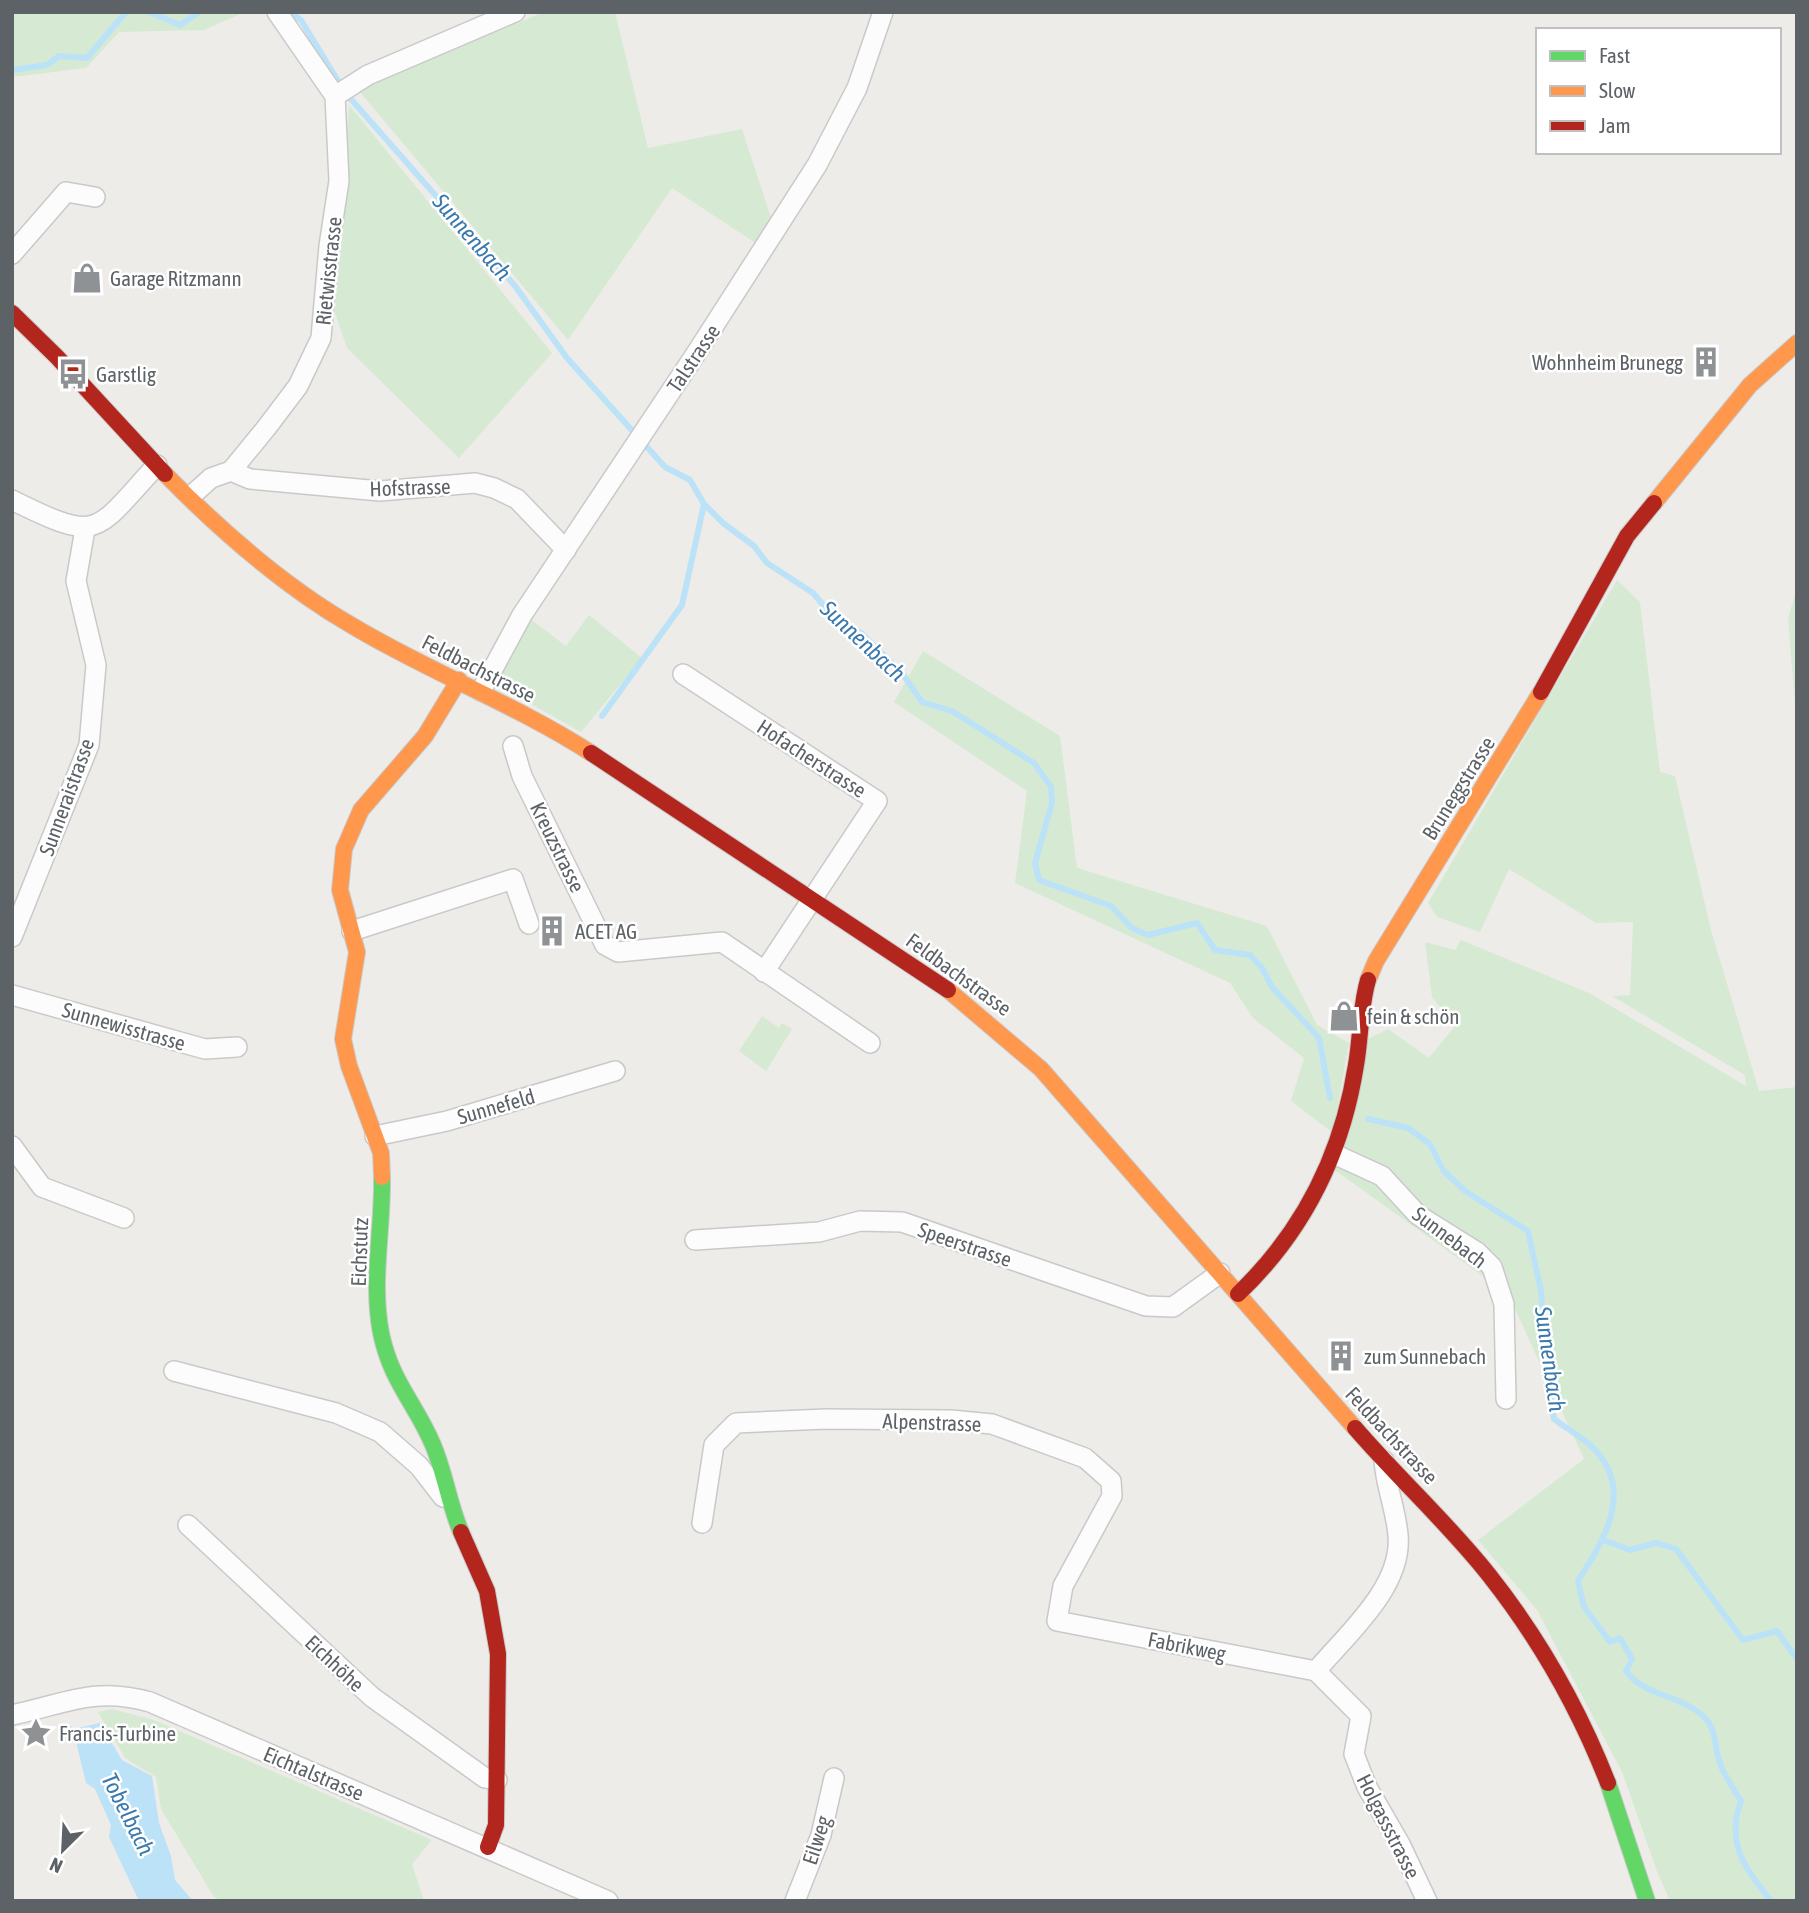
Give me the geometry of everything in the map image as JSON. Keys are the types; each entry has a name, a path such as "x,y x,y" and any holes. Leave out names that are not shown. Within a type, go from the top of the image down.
{"street":[{"path":"277,12 335,96 368,75 514,12"},
{"name":"Talstrasse","path":"481,691 522,615 828,146 862,78 883,12"},
{"name":"Rietwisstrasse","path":"191,496 211,478 231,471 298,386 321,338 329,246 339,181 335,96"},
{"path":"12,254 66,192 95,197"},
{"name":"Feldbachstrasse","path":"12,313 157,465 270,567 323,608 584,749 812,900 928,973 1007,1035 1041,1069 1384,1461 1466,1548 1531,1636 1611,1786 1647,1901"},
{"name":"Bruneggstrasse","path":"1238,1294 1262,1272 1285,1241 1334,1154 1351,1100 1365,986 1377,961 1546,684 1627,536 1750,385 1797,343"},
{"path":"12,500 57,523 85,528 105,520 157,465"},
{"name":"Hofstrasse","path":"231,471 250,479 380,491 475,483 484,485 517,499 566,550"},
{"name":"Sunneraistrasse","path":"12,937 89,744 96,665 76,580 85,528"},
{"name":"Hofacherstrasse","path":"684,674 877,801 812,900"},
{"name":"Eichstutz","path":"459,680 425,736 374,792 352,828 344,849 340,890 357,952 343,1039 349,1066 380,1153 382,1186 378,1270 381,1332 394,1378 433,1445 450,1506 486,1591 495,1641 498,1780 496,1825 488,1847"},
{"name":"Kreuzstrasse","path":"513,746 522,776 606,945 618,953 722,942 870,1043"},
{"path":"352,931 513,879 529,923"},
{"path":"764,972 812,900"},
{"name":"Sunnewisstrasse","path":"12,995 205,1049 237,1047"},
{"name":"Sunnefeld","path":"375,1136 447,1121 615,1072"},
{"path":"12,1146 42,1188 124,1218"},
{"name":"Sunnebach","path":"1334,1154 1382,1176 1418,1215 1477,1251 1492,1267 1504,1304 1506,1399"},
{"name":"Speerstrasse","path":"695,1241 819,1232 860,1221 902,1222 1146,1306 1173,1307 1220,1273"},
{"path":"174,1371 336,1413 380,1432 419,1466 450,1506"},
{"name":"Alpenstrasse","path":"702,1522 714,1446 736,1423 923,1419 992,1424 1086,1458 1111,1481 1111,1496 1063,1586 1057,1621"},
{"path":"1316,1671 1377,1598 1393,1569 1398,1536 1384,1461"},
{"name":"Eichhöhe","path":"188,1525 372,1697 485,1778 498,1780"},
{"name":"Fabrikweg","path":"1057,1621 1316,1671"},
{"name":"Holgassstrasse","path":"1316,1671 1361,1716 1354,1754 1367,1787 1400,1844 1427,1901"},
{"name":"Eichtalstrasse","path":"12,1715 89,1695 128,1696 150,1702 608,1901"},
{"name":"Eilweg","path":"795,1901 821,1835 834,1778"}],"green space":[{"path":"12,12 245,12 204,30 119,32 86,68 12,77"},
{"path":"544,12 615,12 648,148 742,129 771,218 757,244 672,188 568,340 360,92 368,85"},
{"path":"349,105 552,353 459,458 347,348 335,313"},
{"path":"1617,580 1640,602 1660,772 1675,776 1711,930 1759,1091 1797,1087 1797,1901 1670,1901 1622,1772 1537,1610 1478,1540 1584,1459 1508,1294 1329,1166 1360,1043 1388,1029 1429,1058 1455,1026 1432,997 1425,942 1455,950 1461,940 1589,993 1746,1086 1745,1075 1612,996 1630,995 1633,922 1596,923 1509,869 1480,932 1437,917 1428,903"},
{"path":"1797,588 1797,728 1788,618"},
{"path":"589,615 642,658 581,732 506,690 501,673 529,618 566,646"},
{"path":"923,651 1060,736 1077,868 1267,926 1317,1025 1349,1043 1333,1133 1291,1101 1304,1058 1253,1018 1230,983 1015,883 1027,791 894,702"},
{"path":"762,1016 779,1028 782,1023 792,1029 766,1071 739,1051"},
{"path":"112,1709 154,1720 432,1840 412,1864 424,1901 223,1901 214,1897 161,1809 156,1777 125,1758 98,1712"}],"water":[{"path":"100,1723 122,1760 152,1776 159,1823 171,1856 175,1880 193,1901 139,1901 109,1837 111,1825 95,1789 86,1783 73,1729"}],"waterway":[{"name":"Sunnenbach","path":"12,70 47,65 59,56 87,58 126,12"},
{"name":"Sunnenbach","path":"149,12 180,25 199,12"},
{"name":"Sunnenbach","path":"290,12 301,20 338,81"},
{"name":"Sunnenbach","path":"350,98 515,286 567,358 665,467 690,480 704,504 723,523 754,546 767,563 813,593 836,620 861,633 902,673 922,702 952,711 1034,763 1051,787 1052,803 1035,863 1039,880 1111,906 1132,928 1148,935 1197,923 1215,950 1250,955 1262,968 1272,987 1319,1038 1330,1098"},
{"path":"602,716 682,605 704,504"},
{"name":"Sunnenbach","path":"1368,1119 1408,1128 1430,1144 1443,1170 1465,1191 1528,1231 1541,1291 1546,1371 1554,1419 1593,1447 1608,1468 1613,1485 1614,1501 1604,1535 1578,1581 1584,1607 1610,1642 1620,1638 1632,1659 1626,1671 1633,1679 1692,1708 1710,1725 1722,1768 1741,1801 1735,1830 1741,1855 1746,1867 1771,1901"},
{"path":"1603,1540 1630,1550 1656,1543 1676,1549 1743,1640 1777,1631 1797,1659"},
{"name":"Tobelbach","path":"66,1727 77,1734"}],"traffic: fast":[{"path":"382,1177 377,1275 381,1333 397,1379 433,1445 461,1532"},
{"path":"1608,1783 1647,1901"}],"traffic: slow":[{"path":"1654,503 1750,385 1797,343"},
{"path":"165,474 253,556 325,609 381,642 532,719 591,753"},
{"path":"382,1177 381,1153 349,1066 343,1039 357,952 340,890 344,849 361,810 425,736 459,680"},
{"path":"1368,980 1376,961 1541,692"},
{"path":"948,990 1041,1069 1355,1428"}],"traffic: jam":[{"path":"12,313 57,357 165,474"},
{"path":"1541,692 1627,536 1654,503"},
{"path":"591,753 948,990"},
{"path":"1238,1294 1261,1270 1301,1217 1330,1160 1350,1098 1368,980"},
{"path":"1355,1428 1457,1537 1507,1599 1541,1649 1571,1701 1608,1783"},
{"path":"461,1532 487,1591 498,1654 496,1825 488,1847"}],"place":[{"name":"Garage Ritzmann","path":"87,278"},
{"name":"Wohnheim Brunegg","path":"1706,362"},
{"name":"Garstlig","path":"73,374"},
{"name":"ACET AG","path":"552,931"},
{"name":"fein & schön","path":"1344,1016"},
{"name":"zum Sunnebach","path":"1341,1356"},
{"name":"Francis-Turbine","path":"36,1733"}]}
